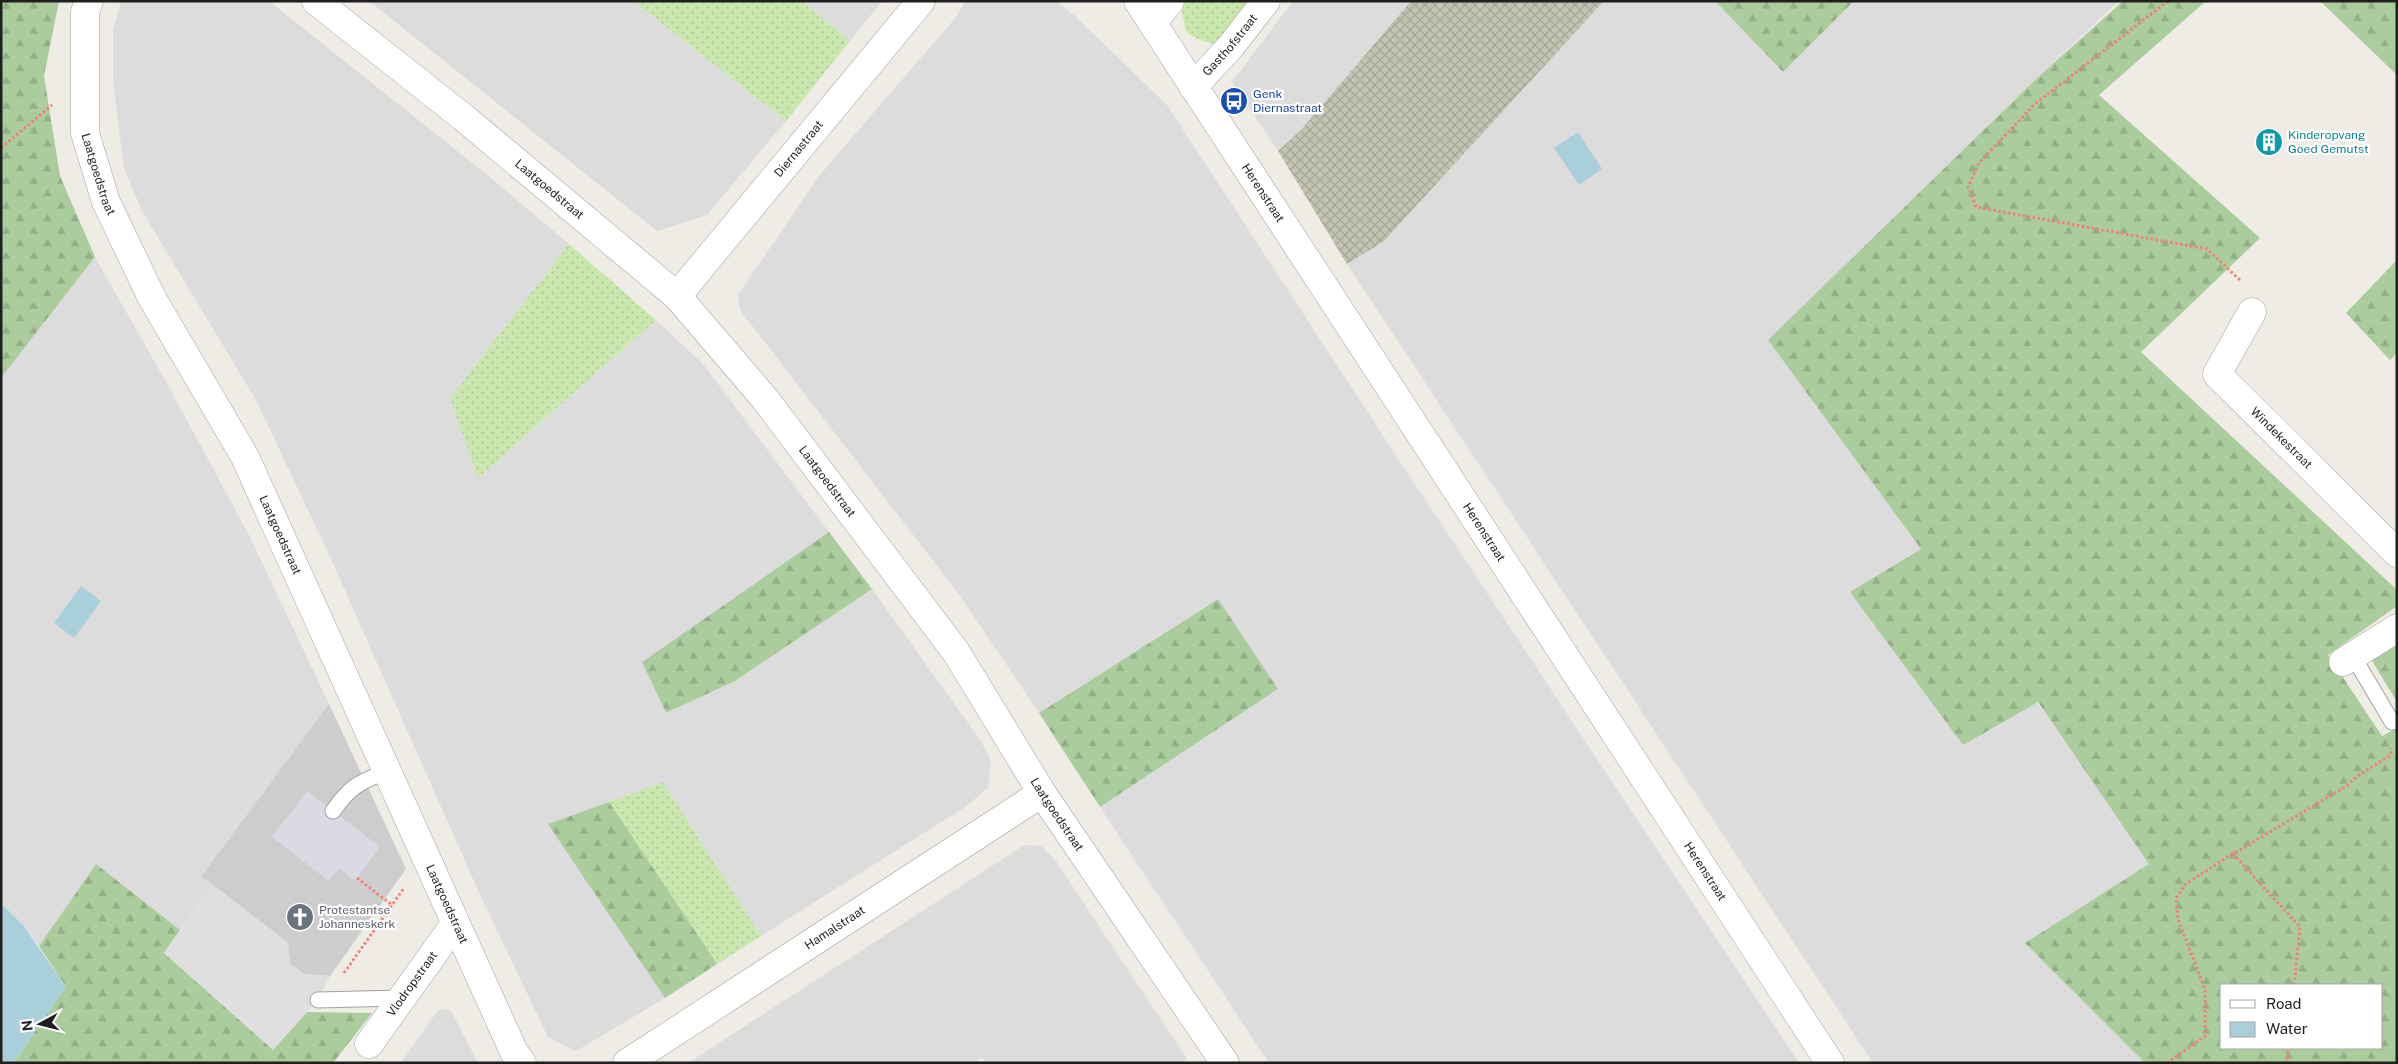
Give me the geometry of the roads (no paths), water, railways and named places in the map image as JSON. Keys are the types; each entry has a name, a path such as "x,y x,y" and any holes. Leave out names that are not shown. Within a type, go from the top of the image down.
{"street":[{"name":"Laatgoedstraat","path":"88,1 85,12 85,133 106,202 152,298 245,457 455,924 514,1052 522,1063"},
{"name":"Laatgoedstraat","path":"316,1 464,118 677,296 766,400 956,652 1042,793 1225,1063"},
{"name":"Diernastraat","path":"677,296 921,1"},
{"name":"Herenstraat","path":"1138,1 1328,289 1830,1063"},
{"path":"1153,23 1170,1"},
{"name":"Gasthofstraat","path":"1193,87 1231,46 1266,1"},
{"name":"Windekestraat","path":"2252,312 2217,374 2397,553"},
{"path":"2348,659 2397,628"},
{"name":"Hamalstraat","path":"627,1063 1042,793"},
{"name":"Vlodropstraat","path":"369,1044 455,924"}],"lane":[{"path":"2348,659 2392,722"},
{"path":"333,810 345,793 355,784 387,771"},
{"path":"318,1000 401,998"}],"water":[{"path":"1578,132 1602,169 1579,185 1554,148"},
{"path":"81,586 101,601 74,638 54,623"},
{"path":"1,903 23,925 66,987 13,1063 1,1063"}],"place":[{"name":"Genk Diernastraat","path":"1234,101"},
{"name":"Kinderopvang Goed Gemutst","path":"2269,142"},
{"name":"Protestantse Johanneskerk","path":"300,917"}]}
